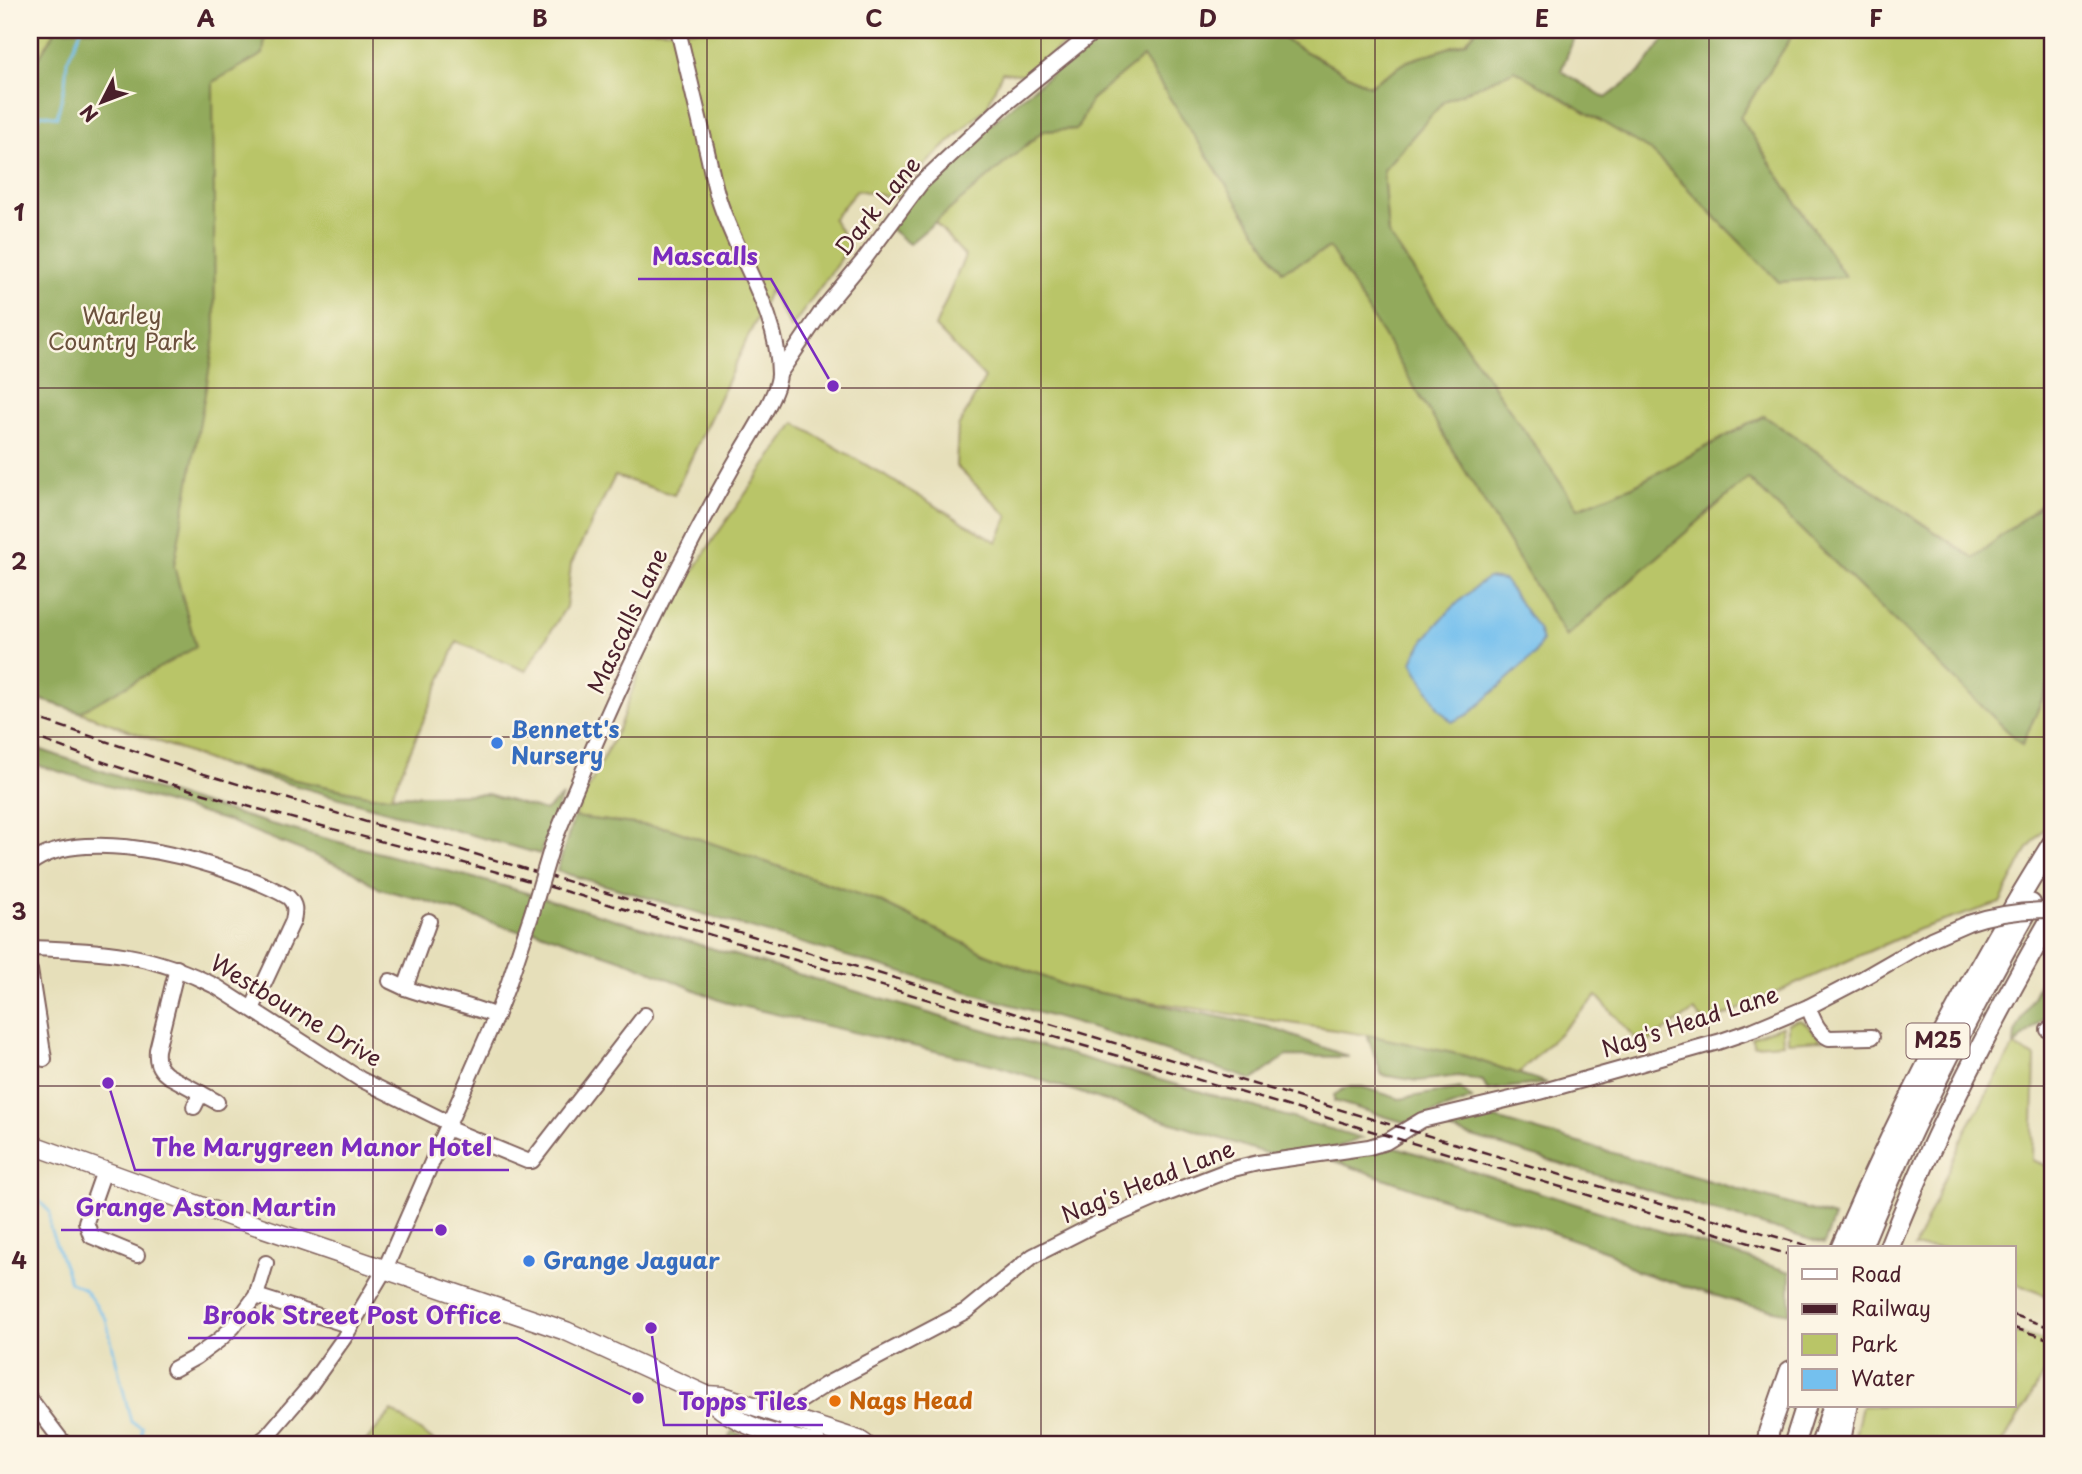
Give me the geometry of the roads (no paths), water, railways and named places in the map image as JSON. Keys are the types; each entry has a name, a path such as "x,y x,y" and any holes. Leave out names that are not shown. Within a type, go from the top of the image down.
{"highway":[{"name":"M25","path":"1842,1246 1878,1160 1926,1065 1980,965 2052,844"},
{"name":"M25","path":"1850,1246 1966,1021 2052,868"},
{"name":"M25","path":"1890,1246 1950,1111 2052,916"},
{"name":"M25","path":"1862,1246 1902,1149"},
{"path":"1767,1444 1788,1377"},
{"path":"1767,1444 1788,1397"},
{"path":"1794,1444 1805,1408"},
{"path":"1821,1444 1832,1408"},
{"path":"1840,1444 1847,1408"}],"main road":[{"path":"30,1144 566,1331 706,1395 723,1396 865,1444"},
{"path":"706,1395 719,1409 781,1441 817,1444"}],"street":[{"name":"Mascalls Lane","path":"266,1442 309,1387 351,1326 385,1269 496,1016 552,846 596,743 682,558 766,408 777,383 779,374 776,343 718,196 678,30"},
{"name":"Dark Lane","path":"779,374 824,307 863,261 921,183 1005,104 1097,30"},
{"path":"776,343 799,343"},
{"path":"30,864 47,853 72,846 99,845 151,851 217,867 288,897 294,903 293,921 252,1009"},
{"name":"Nag's Head Lane","path":"790,1418 797,1403 804,1398 966,1311 1033,1256 1156,1198 1228,1170 1369,1147 1386,1142 1422,1121 1540,1092 1714,1043 1808,1007 1931,939 1968,923 2011,911 2052,909"},
{"path":"405,988 429,921"},
{"name":"Westbourne Drive","path":"30,948 120,953 177,968 217,987 360,1079 448,1126 527,1161 532,1161 645,1015"},
{"path":"177,968 157,1061 167,1075 217,1102"},
{"path":"30,970 44,1059"},
{"path":"390,981 428,996 477,1008 496,1016"},
{"name":"Nag's Head Lane","path":"1808,1007 1817,1027 1829,1038 1872,1037"},
{"path":"194,1107 201,1093"},
{"path":"104,1171 86,1222 91,1236 137,1255"},
{"path":"174,1369 219,1340 233,1327 256,1296 266,1263"},
{"path":"256,1296 351,1326"},
{"path":"30,1399 64,1444"},
{"path":"781,1441 790,1418"}],"water":[{"path":"1487,578 1504,580 1538,629 1542,641 1534,655 1469,714 1452,722 1439,709 1412,662 1434,628 1455,605"}],"waterway":[{"path":"30,128 42,114 57,117 67,61 81,30"},
{"path":"30,1192 50,1212 50,1228 70,1282 84,1289 106,1319 131,1422 142,1427 141,1444"}],"railway":[{"path":"30,716 204,774 1809,1246"},
{"path":"30,735 160,781 561,890 1788,1254"},
{"path":"2016,1316 2052,1328"},
{"path":"2016,1329 2052,1340"}],"place":[{"name":"Mascalls","path":"833,386"},
{"name":"Bennett's Nursery","path":"497,743"},
{"name":"The Marygreen Manor Hotel","path":"108,1083"},
{"name":"Grange Aston Martin","path":"441,1230"},
{"name":"Grange Jaguar","path":"529,1261"},
{"name":"Topps Tiles","path":"651,1328"},
{"name":"Brook Street Post Office","path":"638,1398"},
{"name":"Nags Head","path":"835,1401"}],"park label":[{"name":"Warley Country Park","path":"122,329"}]}
